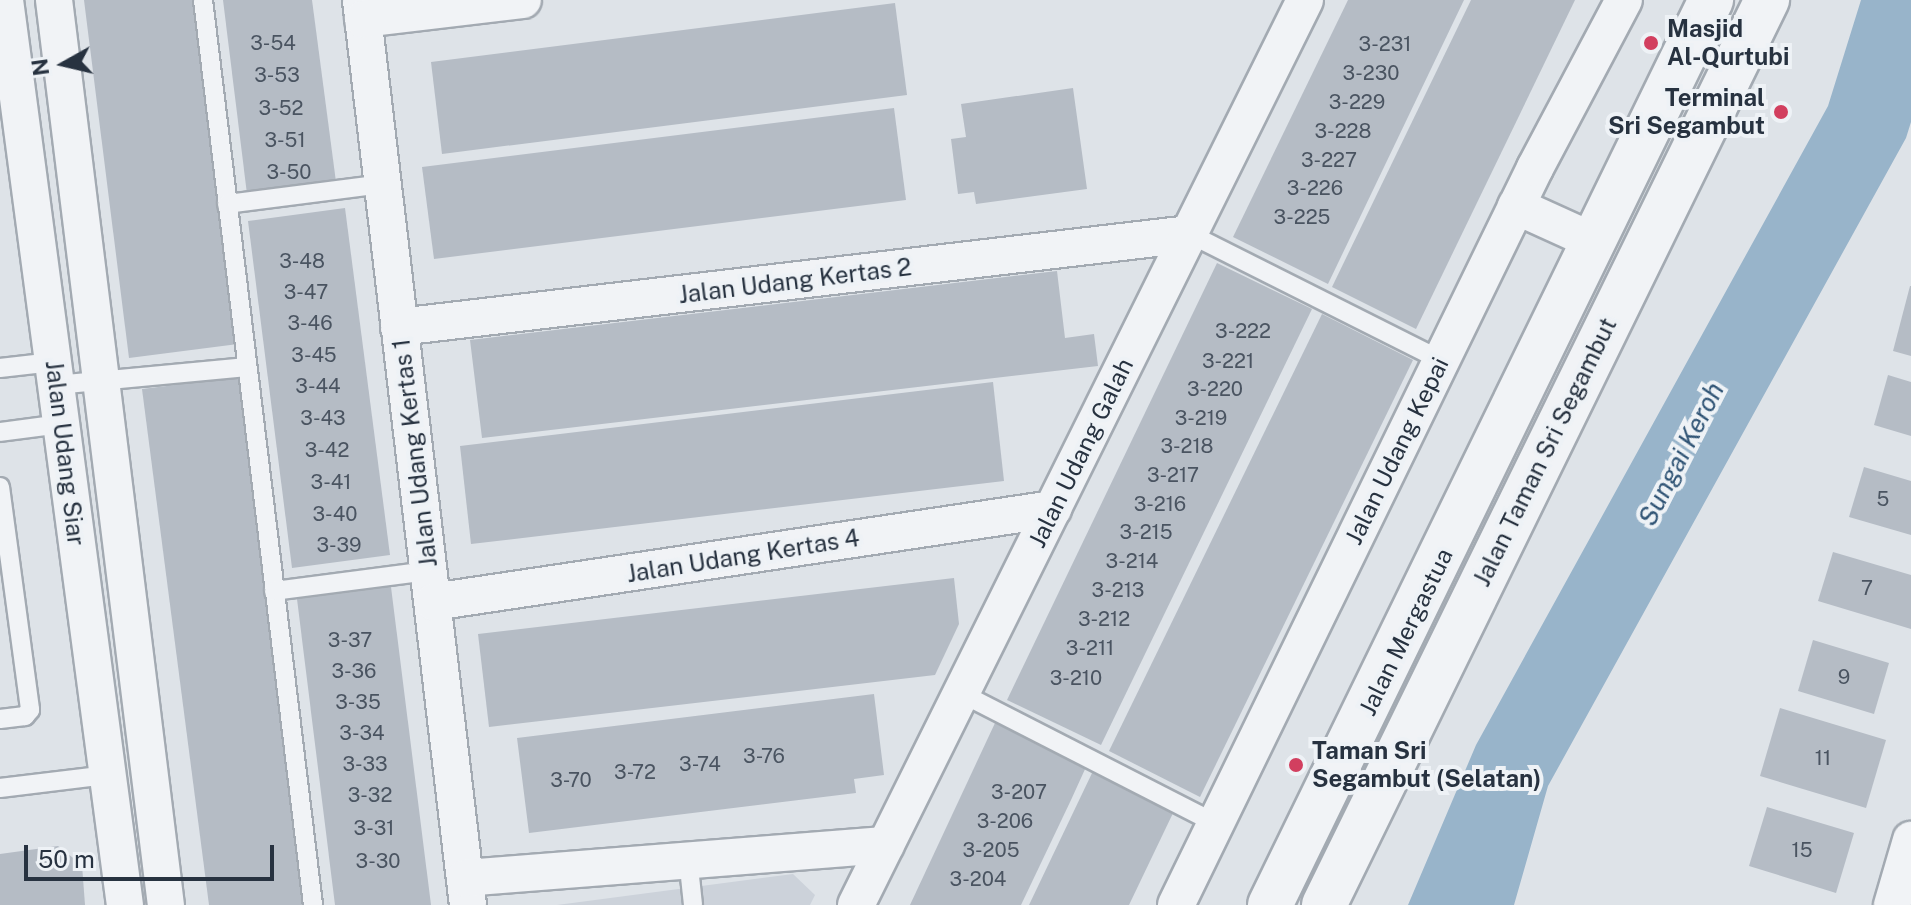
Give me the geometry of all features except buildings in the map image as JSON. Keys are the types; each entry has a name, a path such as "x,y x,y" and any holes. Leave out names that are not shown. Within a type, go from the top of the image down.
{"street":[{"name":"Jalan Udang Siar","path":"5,0 9,93 55,373 125,905"},
{"path":"54,0 166,905"},
{"path":"362,10 523,0"},
{"name":"Jalan Udang Galah","path":"856,905 1305,0"},
{"name":"Jalan Udang Kepai","path":"1176,905 1516,206 1624,0"},
{"name":"Jalan Taman Sri Segambut","path":"1456,530 1711,0"},
{"name":"Jalan Taman Sri Segambut","path":"1324,905 1767,0"},
{"name":"Jalan Udang Kertas 1","path":"362,10 467,892"},
{"path":"1516,206 1593,241"},
{"name":"Jalan Udang Kertas 2","path":"399,327 1190,234"},
{"name":"Jalan Udang Kertas 4","path":"431,586 1053,509"},
{"name":"Jalan Mergastua","path":"1270,905 1456,530"},
{"path":"1892,905 1911,840"},
{"path":"467,892 688,858 886,845"}],"lane":[{"path":"203,0 313,905"},
{"path":"227,204 383,184"},
{"path":"1190,234 1441,360"},
{"path":"0,368 103,380 247,367"},
{"path":"0,432 61,424"},
{"path":"0,487 30,710 25,716 0,719"},
{"path":"274,591 431,586"},
{"path":"961,693 1215,823"},
{"path":"0,788 108,775"},
{"path":"688,858 693,905"}],"shaded area":[{"path":"793,874 815,895 810,905 557,905"}],"water":[{"name":"Sungai Keroh","path":"1861,0 1911,0 1911,122 1906,138 1548,786 1514,905 1408,905 1476,745 1828,106"}],"place":[{"name":"Masjid Al-Qurtubi","path":"1651,43"},
{"name":"Terminal Sri Segambut","path":"1781,112"},
{"name":"Taman Sri Segambut (Selatan)","path":"1296,765"}]}
